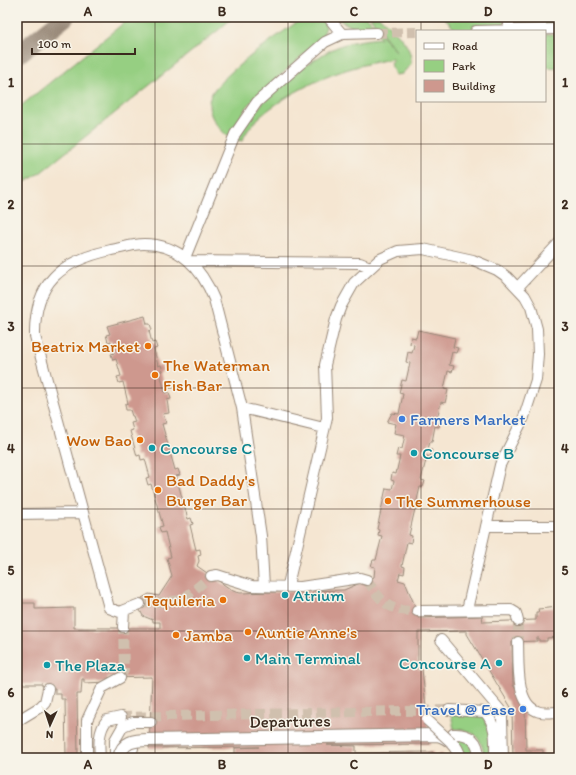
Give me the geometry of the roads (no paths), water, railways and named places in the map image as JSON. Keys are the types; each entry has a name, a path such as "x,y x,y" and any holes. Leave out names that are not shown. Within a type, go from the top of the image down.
{"main road":[{"name":"Departures","path":"119,758 126,745 136,740 429,735 452,738"},
{"path":"452,738 460,758"}],"lane":[{"path":"328,17 342,34"},
{"path":"509,17 509,30 559,29"},
{"path":"187,259 235,134 247,114 257,102 324,42 342,34 377,33"},
{"path":"518,286 559,243"},
{"path":"140,604 124,611 116,611 109,608 35,336 35,320 38,305 46,287 54,276 77,260 90,255 145,244 170,250 187,259 200,270 214,299 242,408 261,536 264,586"},
{"path":"288,585 327,418 325,365 334,325 354,283 370,267 380,259 398,250 423,249 461,256 485,264 507,277 518,286 525,296 534,319 538,341 537,373 528,406 500,465 467,610"},
{"path":"187,259 360,263 370,267"},
{"path":"242,408 324,428"},
{"path":"17,514 83,513"},
{"path":"486,526 559,526"},
{"path":"211,576 217,575 246,585 288,585 302,587 317,586 360,578 367,580"},
{"path":"417,611 511,610 516,613 518,621"},
{"path":"123,627 124,611"},
{"path":"441,640 500,710 502,717 504,758"},
{"path":"518,642 519,681 529,705 538,712 559,712"},
{"path":"87,758 87,720 102,688 120,678"},
{"path":"19,722 45,702 48,689"},
{"path":"449,710 485,712 490,718 495,735 495,758"},
{"path":"100,758 99,739 101,728 107,720 121,717"},
{"path":"427,720 452,738 464,734 472,738 478,746 479,758"},
{"path":"115,758 115,740 123,726 133,722 151,722"}],"tunnel":[{"path":"377,33 416,32"},
{"path":"140,604 182,600 211,576"},
{"path":"367,580 377,595 393,608 399,610 417,611"},
{"path":"518,621 518,642"},
{"path":"120,678 124,670 123,627"},
{"path":"121,717 449,710"}],"place":[{"name":"Beatrix Market","path":"148,346"},
{"name":"The Waterman Fish Bar","path":"155,375"},
{"name":"Farmers Market","path":"402,419"},
{"name":"Wow Bao","path":"140,440"},
{"name":"Concourse C","path":"152,448"},
{"name":"Concourse B","path":"414,453"},
{"name":"Bad Daddy's Burger Bar","path":"158,490"},
{"name":"The Summerhouse","path":"388,501"},
{"name":"Atrium","path":"285,595"},
{"name":"Tequileria","path":"223,600"},
{"name":"Auntie Anne's","path":"248,632"},
{"name":"Jamba","path":"176,635"},
{"name":"Main Terminal","path":"247,658"},
{"name":"Concourse A","path":"499,663"},
{"name":"The Plaza","path":"47,665"},
{"name":"Travel @ Ease","path":"523,709"}]}
